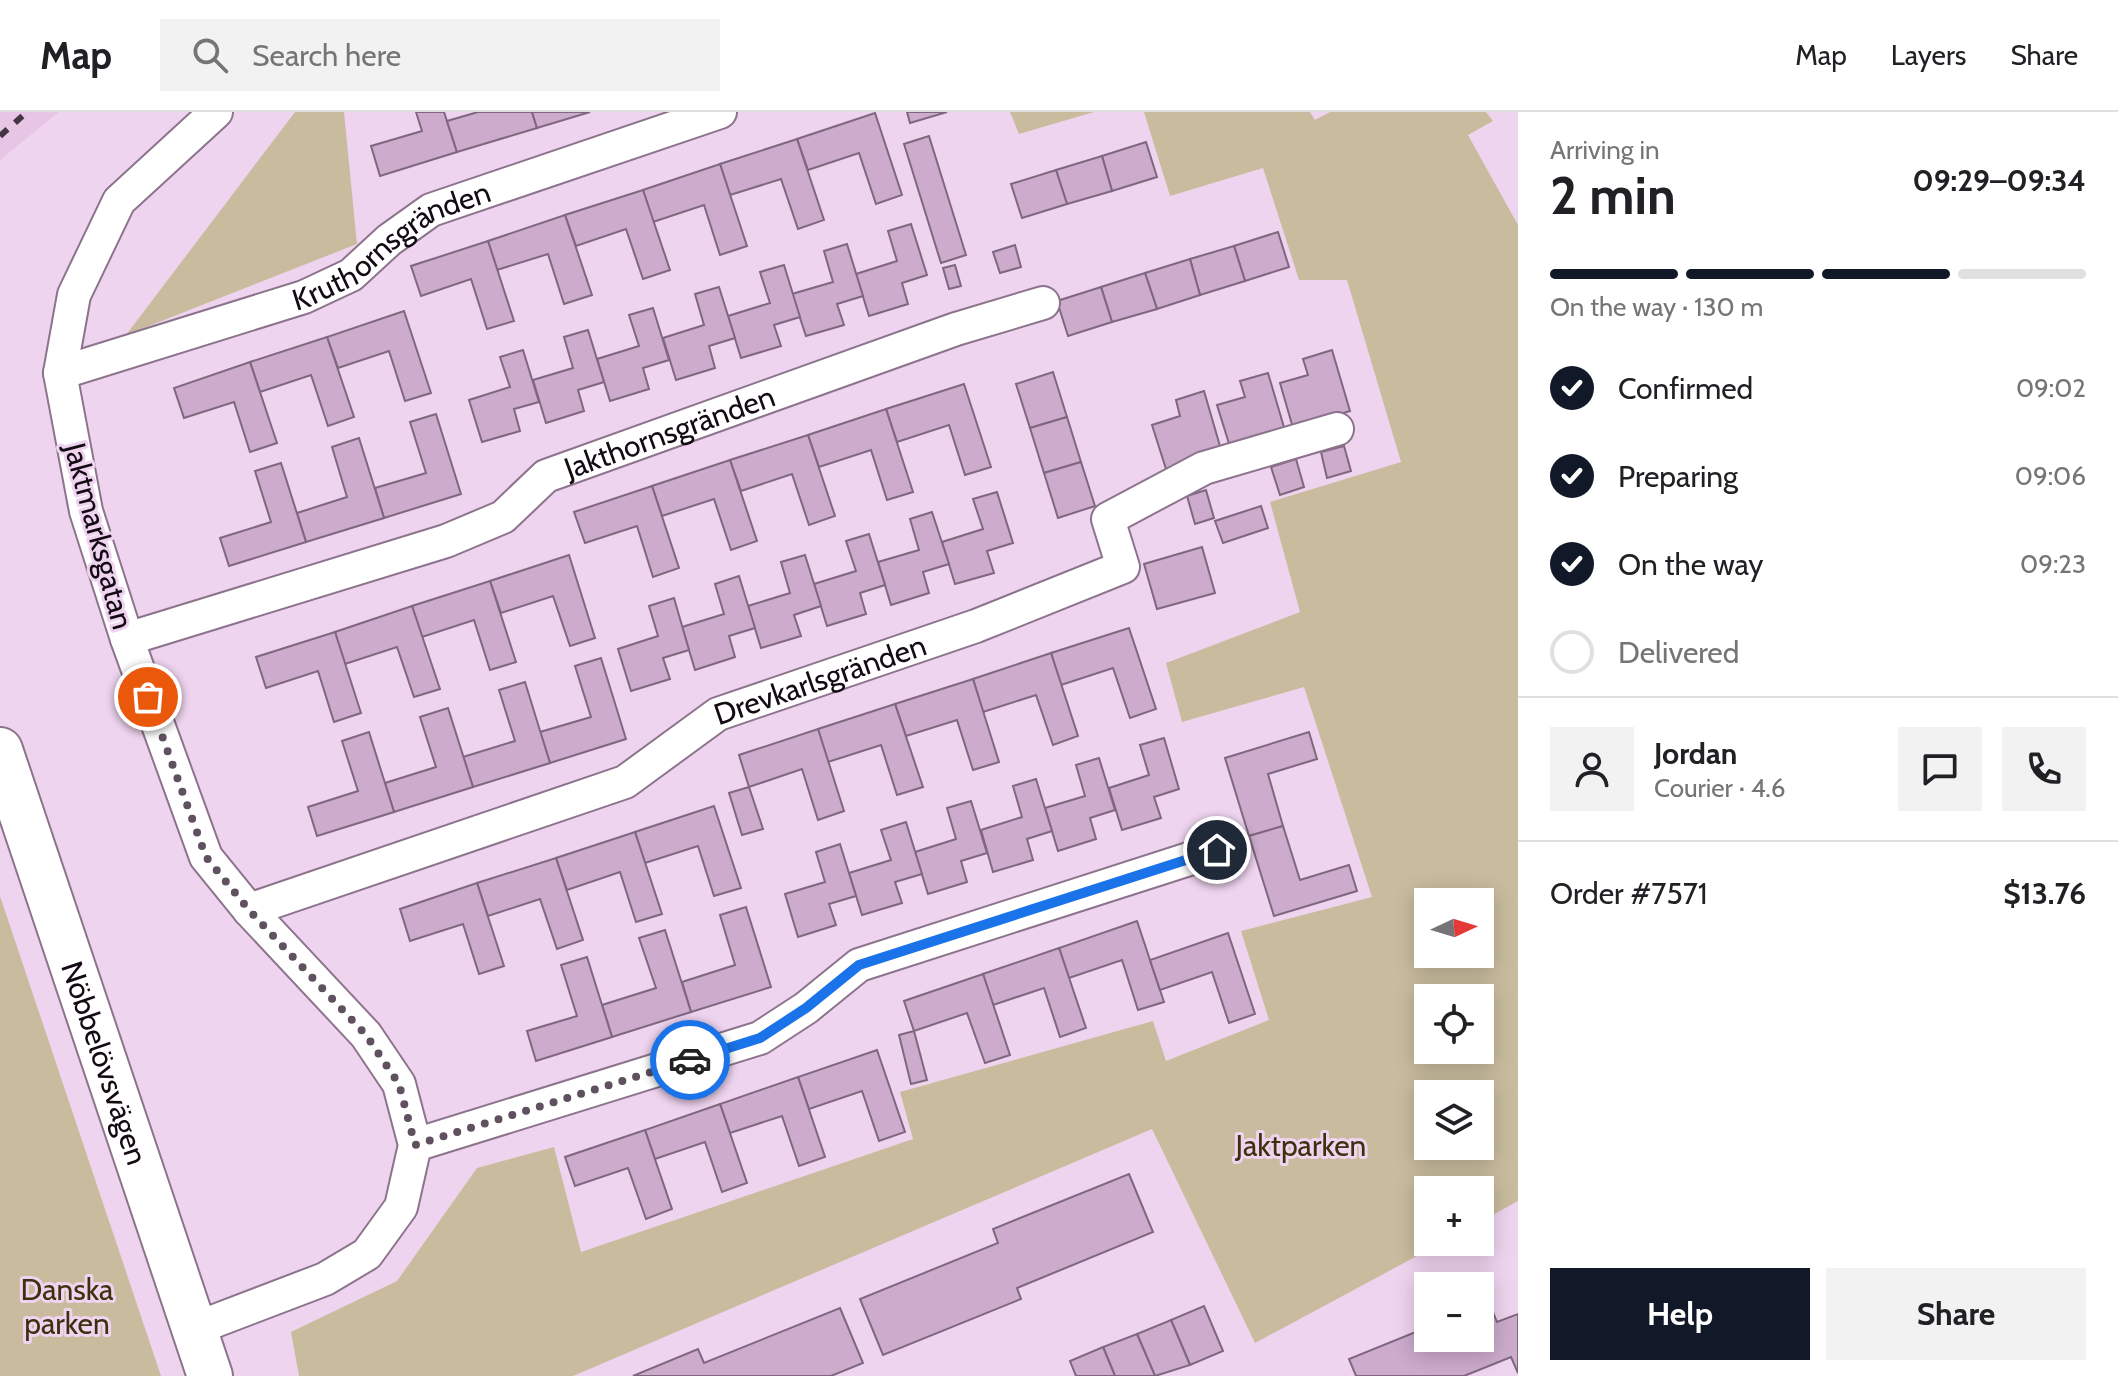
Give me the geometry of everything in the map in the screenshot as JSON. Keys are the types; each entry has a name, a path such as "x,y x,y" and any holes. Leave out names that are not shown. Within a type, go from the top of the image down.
{"street":[{"name":"Jaktmarksgatan","path":"194,1329 325,1279 367,1254 401,1207 415,1145 399,1084 366,1035 249,910 206,857 127,639 86,511 60,373 74,295 119,201 216,112"},
{"name":"Kruthornsgränden","path":"60,373 304,297 351,275 389,240 431,210 720,112"},
{"name":"Jakthornsgränden","path":"127,639 446,541 503,517 546,476 956,329 1043,303"},
{"name":"Drevkarlsgränden","path":"249,910 625,782 718,714 976,626 1123,567 1108,519 1204,468 1337,429"},
{"name":"Nöbbelövsvägen","path":"0,750 210,1376"},
{"path":"415,1145 760,1038 806,1008 859,965 1217,850"}],"shaded area":[{"path":"0,112 59,112 0,160"}],"green space":[{"path":"295,112 344,112 357,244 126,335"},
{"path":"1010,112 1094,112 1019,134"},
{"name":"Jaktparken","path":"1144,112 1310,112 1315,120 1330,112 1486,112 1493,121 1468,135 1518,225 1518,1201 1494,1214 1494,1176 1414,1176 1414,1256 1417,1256 1255,1343 1152,1129 573,1376 299,1376 291,1332 397,1281 477,1168 554,1147 581,1252 913,1139 900,1092 1153,1021 1166,1061 1269,1020 1241,931 1372,897 1304,687 1182,722 1166,663 1300,612 1270,502 1401,462 1347,280 1299,280 1263,168 1170,196"},
{"name":"Danska parken","path":"0,896 161,1376 0,1376"}],"building":[{"path":"416,112 444,112 457,152 380,176 371,146 422,131"},
{"path":"478,112 532,112 537,128 457,152 447,121"},
{"path":"532,112 590,112 537,128"},
{"path":"907,112 947,112 910,123"},
{"path":"875,113 902,195 876,204 859,153 808,170 797,139"},
{"path":"929,136 966,255 941,263 904,144"},
{"path":"797,139 824,220 798,229 781,179 730,195 720,164"},
{"path":"1146,142 1157,177 1112,191 1102,156"},
{"path":"1102,156 1112,191 1067,204 1056,170"},
{"path":"720,164 747,246 720,255 704,205 653,222 643,190"},
{"path":"1056,170 1067,204 1022,218 1011,184"},
{"path":"643,190 670,270 643,279 626,229 576,246 565,215"},
{"path":"565,215 592,295 564,304 548,254 497,270 488,241"},
{"path":"911,224 927,275 902,283 908,304 869,316 856,274 897,261 888,231"},
{"path":"1278,232 1289,267 1245,281 1234,246"},
{"path":"488,241 514,321 487,329 471,279 421,296 411,266"},
{"path":"847,244 863,296 837,304 844,325 806,336 792,294 833,282 824,251"},
{"path":"1015,245 1021,267 1000,273 993,252"},
{"path":"1234,246 1245,281 1200,295 1190,259"},
{"path":"1190,259 1200,295 1157,309 1145,273"},
{"path":"784,265 800,317 774,325 781,346 741,358 728,316 770,303 760,272"},
{"path":"955,265 961,286 949,289 943,268"},
{"path":"1145,273 1157,309 1112,322 1101,287"},
{"path":"719,287 735,338 709,346 715,368 676,380 663,338 704,325 695,294"},
{"path":"1101,287 1112,322 1068,336 1057,301"},
{"path":"653,308 669,360 643,368 649,389 610,401 597,359 639,346 629,315"},
{"path":"404,311 431,393 405,401 389,351 338,368 327,337"},
{"path":"588,330 604,382 578,390 584,411 546,423 533,380 573,368 564,337"},
{"path":"327,337 354,417 328,426 311,375 260,392 250,362"},
{"path":"523,350 539,402 514,409 520,431 482,442 469,400 510,387 500,357"},
{"path":"1332,350 1350,411 1293,428 1280,383 1308,375 1303,359"},
{"path":"250,362 277,443 250,452 234,402 184,418 174,388"},
{"path":"1053,372 1067,417 1030,428 1016,384"},
{"path":"1268,373 1286,434 1231,450 1217,405 1245,397 1240,381"},
{"path":"964,384 991,467 965,475 949,425 897,442 886,409"},
{"path":"1204,391 1222,453 1166,469 1152,425 1180,416 1176,400"},
{"path":"886,409 913,492 887,500 871,450 819,467 808,435"},
{"path":"436,414 461,494 384,518 375,488 426,473 410,422"},
{"path":"1067,417 1081,462 1044,473 1030,428"},
{"path":"808,435 835,516 809,525 792,474 741,491 730,460"},
{"path":"359,438 384,518 306,542 297,513 347,497 332,447"},
{"path":"1344,446 1351,471 1327,478 1321,452"},
{"path":"1296,459 1304,487 1280,495 1271,467"},
{"path":"730,460 757,541 731,550 714,499 662,516 652,486"},
{"path":"1081,462 1095,506 1058,518 1044,473"},
{"path":"281,463 306,542 229,566 220,538 271,522 255,471"},
{"path":"652,486 679,568 653,577 637,526 585,543 574,512"},
{"path":"1206,490 1214,518 1195,524 1187,496"},
{"path":"997,492 1013,543 987,551 994,573 955,584 942,542 983,529 973,499"},
{"path":"1261,506 1268,528 1223,543 1215,521"},
{"path":"932,512 949,564 923,572 929,593 891,605 878,562 919,550 910,519"},
{"path":"869,534 885,585 860,593 866,614 827,626 814,584 856,571 846,541"},
{"path":"1202,547 1215,593 1157,609 1144,564"},
{"path":"569,555 595,638 570,646 553,596 501,613 490,581"},
{"path":"805,555 821,606 794,615 801,636 761,648 748,606 790,593 781,562"},
{"path":"739,576 755,628 729,636 735,657 695,670 682,627 724,614 715,584"},
{"path":"490,581 516,662 490,670 474,620 422,637 412,606"},
{"path":"674,598 689,650 663,658 670,679 631,691 618,649 658,636 649,606"},
{"path":"412,606 440,689 414,697 397,647 345,664 335,632"},
{"path":"1129,628 1156,709 1130,718 1113,668 1061,685 1051,653"},
{"path":"335,632 361,713 334,722 318,671 266,688 256,657"},
{"path":"1051,653 1078,736 1053,745 1036,695 983,712 973,679"},
{"path":"601,658 626,739 550,763 540,732 591,717 575,666"},
{"path":"973,679 999,762 973,770 957,720 906,736 895,704"},
{"path":"525,682 550,763 473,787 463,757 515,741 499,690"},
{"path":"895,704 923,787 897,795 881,745 828,762 818,729"},
{"path":"448,708 473,787 394,812 385,783 436,767 420,717"},
{"path":"818,729 844,811 818,820 802,769 749,787 739,755"},
{"path":"369,732 394,812 317,836 308,807 358,791 342,741"},
{"path":"1309,732 1317,759 1268,774 1283,826 1249,836 1225,758"},
{"path":"1164,738 1179,789 1154,797 1161,818 1122,830 1109,788 1149,775 1140,745"},
{"path":"1099,758 1115,810 1090,818 1096,839 1058,851 1045,808 1085,796 1076,765"},
{"path":"1036,779 1052,831 1027,839 1033,860 993,872 981,830 1022,817 1013,786"},
{"path":"749,787 763,829 742,835 729,793"},
{"path":"971,801 987,853 961,861 967,882 928,894 915,852 956,839 947,808"},
{"path":"714,806 741,888 714,896 698,846 645,863 635,832"},
{"path":"906,822 922,874 895,882 902,903 862,915 849,873 891,860 881,830"},
{"path":"1283,826 1300,880 1349,865 1357,891 1274,916 1249,836"},
{"path":"635,832 662,914 636,922 620,872 567,890 556,858"},
{"path":"840,844 856,896 829,904 836,925 798,937 785,894 825,882 816,852"},
{"path":"556,858 583,940 557,949 540,899 488,916 477,883"},
{"path":"477,883 504,966 479,974 463,924 410,941 400,909"},
{"path":"746,907 771,987 691,1012 682,982 735,965 720,915"},
{"path":"1137,921 1164,1002 1138,1010 1122,960 1069,978 1059,948"},
{"path":"665,930 691,1012 612,1037 602,1005 656,988 639,938"},
{"path":"1228,933 1255,1014 1229,1023 1212,972 1160,990 1150,960"},
{"path":"1059,948 1086,1028 1060,1037 1044,988 993,1005 983,974"},
{"path":"587,957 612,1037 536,1061 527,1031 577,1016 561,965"},
{"path":"983,974 1010,1055 985,1063 967,1013 914,1031 904,1001"},
{"path":"914,1031 927,1080 911,1084 899,1035"},
{"path":"877,1050 905,1132 879,1141 862,1091 809,1109 798,1077"},
{"path":"798,1077 825,1157 799,1166 782,1116 730,1133 720,1104"},
{"path":"720,1104 747,1183 722,1192 705,1142 655,1159 645,1130"},
{"path":"645,1130 672,1209 646,1219 628,1168 575,1186 565,1157"},
{"path":"1129,1174 1153,1232 1017,1288 1021,1299 883,1355 860,1299 998,1243 993,1229"},
{"path":"1204,1306 1223,1351 1190,1365 1171,1320"},
{"path":"840,1308 863,1363 831,1376 633,1376 698,1349 704,1363"},
{"path":"1494,1314 1497,1322 1518,1314 1518,1373 1511,1357 1464,1376 1356,1376 1349,1359 1414,1333 1414,1352 1494,1352"},
{"path":"1171,1320 1190,1365 1155,1376 1137,1334"},
{"path":"1137,1334 1155,1376 1115,1376 1103,1347"},
{"path":"1103,1347 1115,1376 1076,1376 1070,1361"}],"railway":[{"path":"0,136 27,112"}],"way so far":[{"path":"148,697 206,857 249,910 366,1035 399,1084 415,1145 690,1060"}],"route":[{"path":"690,1060 760,1038 806,1008 859,965 1217,850"}]}
